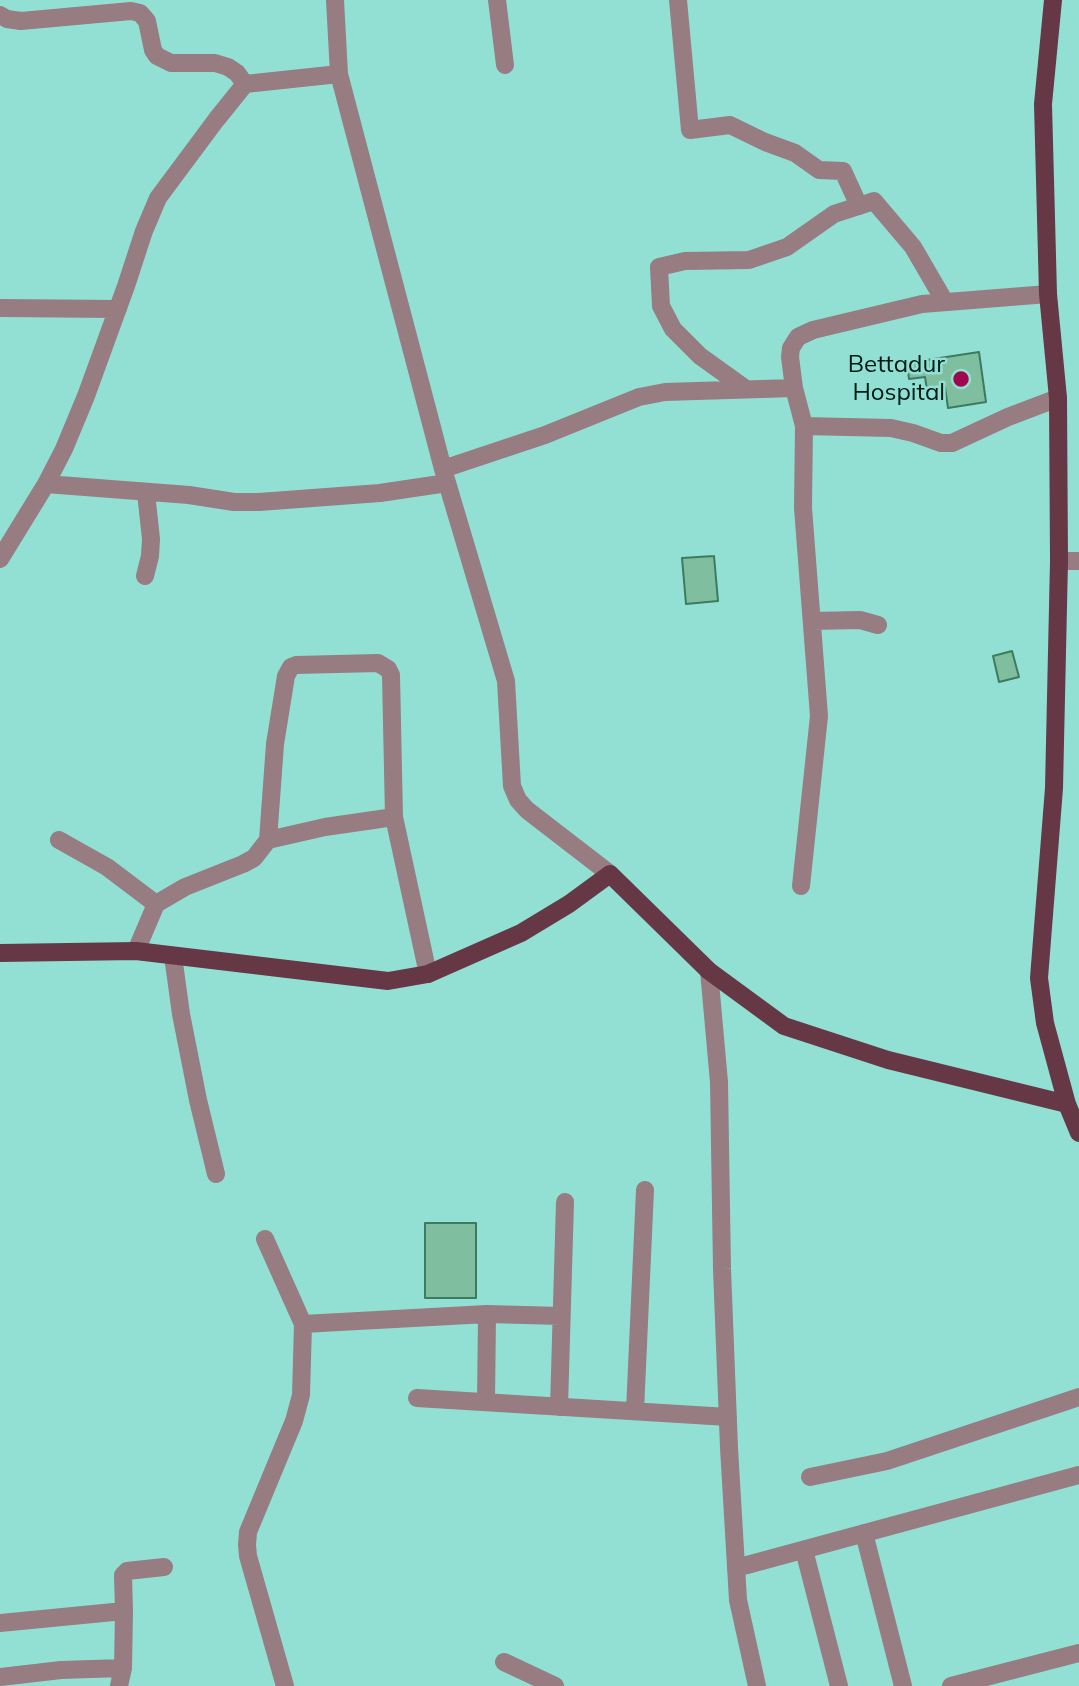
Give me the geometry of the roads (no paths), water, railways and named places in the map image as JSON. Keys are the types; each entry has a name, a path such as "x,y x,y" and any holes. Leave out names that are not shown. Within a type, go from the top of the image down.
{"main road":[{"path":"1053,0 1043,104 1048,294 1058,398 1059,561 1054,788 1039,978 1045,1023 1067,1104 1079,1133"},
{"path":"0,953 136,951 388,981 428,974 522,933 610,874 709,971 784,1026 888,1059 1067,1104"}],"street":[{"path":"335,0 339,74 445,476 506,681 512,786 518,800 527,810 610,874"},
{"path":"497,0 505,65"},
{"path":"678,0 690,130 730,125 795,153 819,170 843,171 859,206"},
{"path":"0,15 21,21 131,11 140,13 147,22 153,50 157,56 171,63 215,63 228,67 237,73 245,84"},
{"path":"0,559 64,449 158,198 245,84 339,74"},
{"path":"746,389 700,356 673,329 661,306 659,267 685,261 749,260 787,247 834,214 874,201 913,247 945,302"},
{"path":"802,886 819,716 803,508 804,426 794,388 790,357 792,348 798,337 813,330 910,307 1048,294"},
{"path":"0,308 118,309"},
{"path":"46,484 189,495 234,502 380,493 445,476 639,397 665,392 794,388"},
{"path":"804,426 891,428 941,443 952,443 1058,398"},
{"path":"145,576 151,539 146,493"},
{"path":"1059,561 1079,561"},
{"path":"812,621 860,620 878,625"},
{"path":"136,951 156,904 186,887 254,858 268,840 275,744 286,676 291,667 378,663 388,669 391,675 394,817 428,974"},
{"path":"268,840 325,827 394,817"},
{"path":"60,840 107,867 156,904"},
{"path":"173,956 181,1014 216,1174"},
{"path":"709,971 719,1083 722,1269 738,1600 757,1686"},
{"path":"635,1411 645,1190"},
{"path":"559,1407 565,1202"},
{"path":"265,1238 303,1324 301,1395 294,1421 248,1532 247,1545 285,1686"},
{"path":"303,1324 486,1314 561,1317"},
{"path":"486,1314 486,1402"},
{"path":"810,1477 887,1461 1079,1397"},
{"path":"418,1398 728,1417"},
{"path":"736,1568 1079,1475"},
{"path":"864,1533 903,1686"},
{"path":"804,1550 839,1686"},
{"path":"119,1686 123,1668 123,1575 127,1571 164,1567"},
{"path":"0,1623 124,1611"},
{"path":"951,1686 980,1682 1079,1654"},
{"path":"504,1662 555,1686"},
{"path":"0,1676 123,1668"}],"place":[{"name":"Bettadur Hospital","path":"961,379"}]}
